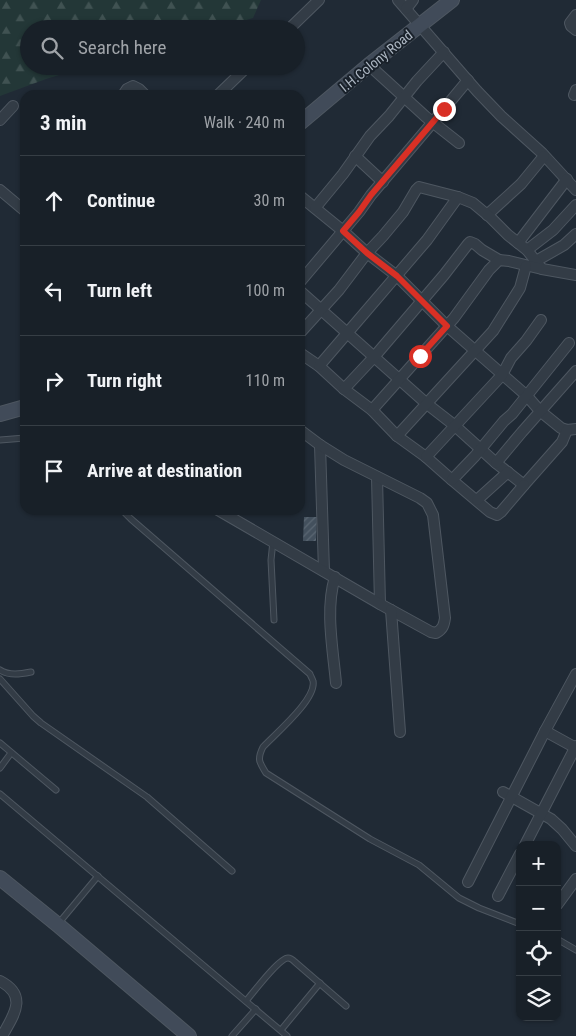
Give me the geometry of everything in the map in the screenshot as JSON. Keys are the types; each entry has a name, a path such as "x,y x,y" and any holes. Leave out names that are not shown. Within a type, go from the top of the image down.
{"street":[{"path":"298,20 319,0"},
{"path":"398,0 454,66 576,190"},
{"path":"406,9 413,0"},
{"name":"I.H.Colony Road","path":"305,119 368,65 452,0"},
{"path":"576,15 570,23 576,30"},
{"path":"315,208 343,174 370,136 444,52"},
{"path":"368,65 459,143"},
{"path":"223,90 239,75"},
{"path":"305,276 468,80"},
{"path":"126,90 133,86 140,90"},
{"path":"0,120 13,106"},
{"path":"355,156 382,182"},
{"path":"487,215 521,184 544,156"},
{"path":"518,243 567,179"},
{"path":"305,328 367,253 384,236 403,212 419,187 473,203 527,250 535,265"},
{"path":"0,190 20,207"},
{"path":"319,366 427,240 458,197"},
{"path":"305,200 397,276 447,326 527,396 540,411 561,428 572,429"},
{"path":"527,250 553,230 576,205"},
{"path":"397,436 493,331 535,265 564,245 576,234"},
{"path":"344,389 374,357 470,242 499,260 535,265 576,275"},
{"path":"372,410 454,318 489,270 499,260"},
{"path":"305,295 427,404 524,485"},
{"path":"426,457 502,374 510,358 526,341 541,320"},
{"path":"452,480 512,414 569,342"},
{"path":"305,356 372,410 397,436 426,457 490,512 497,515 572,429"},
{"path":"496,463 576,371"},
{"path":"0,414 20,409"},
{"path":"227,515 431,632 436,633 440,631 444,625 445,618 433,515 427,503 344,460 305,434"},
{"path":"320,444 324,571"},
{"path":"477,500 508,472"},
{"path":"377,477 380,604"},
{"path":"335,578 331,589 330,614 336,683"},
{"path":"392,610 400,732"},
{"path":"468,882 507,794 545,731 576,674"},
{"path":"527,841 576,747 545,731"},
{"path":"507,794 550,819 562,829 576,846"},
{"path":"498,896 516,862"},
{"path":"0,878 189,1036"},
{"path":"561,900 576,879"},
{"path":"0,981 12,990 17,1006 2,1036"}],"lane":[{"path":"0,440 20,438"},
{"path":"128,515 310,674 314,680 312,691 306,702 263,747 259,755 259,762 266,773 370,839 419,865 459,898 516,922"},
{"path":"274,542 271,560 274,620"},
{"path":"0,670 4,673 16,674 31,672"},
{"path":"0,679 37,720 147,797 232,871"},
{"path":"0,743 56,790"},
{"path":"0,768 11,753"},
{"path":"0,794 287,1036"},
{"path":"58,925 98,876"},
{"path":"561,941 576,950"},
{"path":"246,1001 279,962 290,958 346,1006"},
{"path":"281,1030 320,983"},
{"path":"232,1036 256,1009"}],"green space":[{"path":"0,0 261,0 253,18 247,20 20,20 20,75 59,75 0,96"}],"building":[{"path":"304,517 317,517 316,541 303,541"}],"route":[{"path":"420,356 447,326 397,276 367,253 343,231 444,109"}]}
